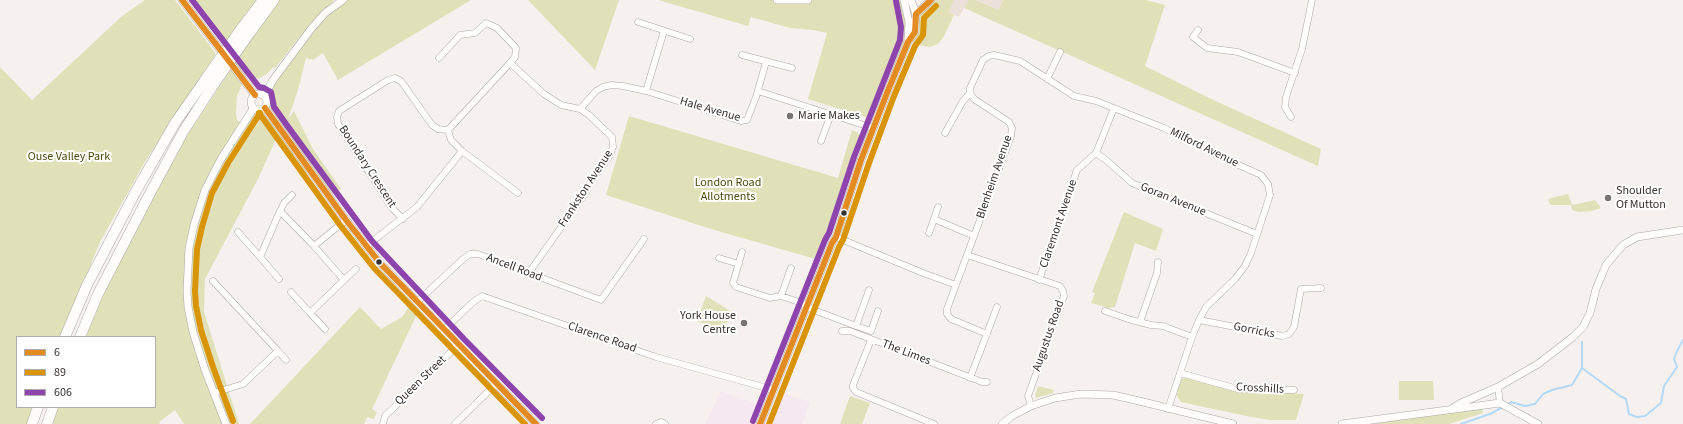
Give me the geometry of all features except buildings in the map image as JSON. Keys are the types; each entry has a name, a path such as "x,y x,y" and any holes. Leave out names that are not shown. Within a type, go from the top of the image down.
{"highway":[{"path":"80,336 98,294 182,132 209,84 245,32 263,0"},
{"path":"245,32 274,0"},
{"path":"65,336 87,285 136,191 175,124 209,84"},
{"path":"32,424 38,408"},
{"path":"46,424 53,408"}],"street":[{"path":"182,0 255,95"},
{"path":"343,0 325,13 311,29 273,80 264,96 266,101 265,108 366,246 458,345 536,424"},
{"path":"777,0 808,0"},
{"path":"904,0 909,28 908,42"},
{"path":"760,424 832,243 836,237 873,128 908,42 915,32 916,14 911,0"},
{"path":"916,14 931,0"},
{"path":"1291,117 1285,107 1286,97 1302,49 1312,0"},
{"path":"638,22 690,39"},
{"path":"439,58 460,35 475,33 486,23 497,28 516,48 515,57 448,130 451,140 462,151 518,193"},
{"path":"1198,30 1193,37 1207,48 1238,52 1295,73"},
{"path":"646,91 664,31"},
{"path":"1047,79 1060,52"},
{"path":"742,55 792,68"},
{"name":"Milford Avenue","path":"945,133 963,101 970,93 970,88 983,60 988,56 994,55 1020,61 1074,96 1096,101 1164,128 1214,154 1261,174 1268,184 1270,195 1245,266 1235,279 1206,307 1192,336 1168,409"},
{"path":"766,62 758,91 873,128"},
{"path":"510,63 544,94 562,105 580,109"},
{"name":"Boundary Crescent","path":"403,219 392,208 338,124 337,117 339,111 388,80 395,78 401,81 432,125 438,129 448,130"},
{"name":"Hale Avenue","path":"580,109 596,91 603,87 612,85 646,91 741,121 749,118 758,91"},
{"name":"Blenheim Avenue","path":"970,93 974,99 1009,122 1012,128 1011,136 947,309 947,314 951,319 987,334"},
{"path":"255,95 258,94 264,96"},
{"path":"254,109 250,102 255,95"},
{"path":"254,109 259,110 265,108"},
{"path":"1096,154 1114,108"},
{"path":"226,424 199,351 188,307 187,273 189,248 194,225 205,190 221,159 254,109"},
{"name":"Frankston Avenue","path":"528,274 586,192 590,183 609,157 613,147 612,137 589,115 580,109"},
{"path":"822,141 830,114"},
{"path":"366,246 418,207 462,151"},
{"name":"Goran Avenue","path":"1096,154 1106,160 1132,183 1257,234"},
{"name":"Claremont Avenue","path":"1039,280 1077,170 1081,165 1096,154"},
{"path":"260,258 284,202 292,195"},
{"path":"929,233 938,207"},
{"path":"280,211 344,280"},
{"path":"934,219 974,236"},
{"path":"314,246 346,220"},
{"path":"1453,408 1498,387 1538,364 1558,350 1583,327 1590,313 1596,289 1606,265 1623,244 1636,237 1683,230"},
{"path":"238,232 279,279"},
{"path":"836,237 956,285"},
{"name":"Ancell Road","path":"417,302 470,254 478,254 528,274 601,300 644,239"},
{"path":"742,252 733,284 736,287 770,298 781,296 871,331 878,311"},
{"path":"967,255 1039,280"},
{"path":"719,258 739,264"},
{"path":"1140,322 1157,273 1158,262"},
{"path":"781,296 791,268"},
{"path":"310,313 356,269"},
{"name":"Augustus Road","path":"1031,406 1028,396 1064,296 1064,291 1060,286 1039,280"},
{"path":"213,281 286,360"},
{"name":"Gorricks","path":"1199,320 1282,336 1288,334 1294,327 1301,289 1321,288"},
{"path":"856,326 869,290"},
{"path":"291,292 325,329"},
{"name":"Clarence Road","path":"444,330 472,303 482,296 656,357 774,390"},
{"path":"970,378 997,307"},
{"path":"1113,314 1115,307"},
{"path":"1105,311 1140,322 1163,326 1192,336"},
{"name":"The Limes","path":"842,332 850,331 970,378 987,382"},
{"path":"871,340 853,385 856,392 934,424"},
{"name":"Queen Street","path":"383,424 385,416 458,345"},
{"path":"214,393 243,384 278,351"},
{"name":"Crosshills","path":"1180,373 1238,389 1294,390"},
{"path":"455,424 496,384"},
{"path":"1498,387 1505,405"},
{"path":"1002,424 1012,416 1031,406 1055,398 1081,394 1113,395 1233,424"},
{"path":"1342,424 1453,408 1505,405 1538,424"},
{"path":"656,424 661,422 665,424"}],"shaded area":[{"path":"954,0 969,0 959,17 948,12"},
{"path":"976,0 1003,0 998,10"},
{"path":"721,391 773,410 780,392 810,402 802,424 774,424 755,416 751,424 705,424"}],"green space":[{"name":"Ouse Valley Park","path":"145,0 175,0 216,54 146,160 100,242 61,336 16,336 16,408 37,408 32,424 0,424 0,67 32,100 121,17"},
{"path":"193,0 334,0 299,38 275,68 273,67 268,73 258,79 247,73 237,96 237,120 243,124 253,109 259,110 265,106 265,97 297,47 343,0 471,0 338,80 323,53 313,60 306,58 297,93 288,119 294,111 313,149 341,189 330,195 310,171 304,176 276,139 258,179 205,279 204,312 239,424 184,424 175,410 159,422 160,424 51,424 57,408 156,408 156,336 85,336 95,312 149,205 188,134 236,62"},
{"path":"528,0 619,0 595,70"},
{"path":"658,0 901,0 906,22 905,41 894,71 889,71 872,119 808,99 827,33 790,28 751,17 748,26"},
{"path":"908,0 914,16 933,0 954,0 949,12 954,15 943,38 938,44 930,47 916,45 913,52 911,52 913,46"},
{"path":"969,0 976,0 998,10 1003,0 1146,0 1165,5 1145,66 1209,98 1321,149 1318,166 964,8"},
{"name":"London Road Allotments","path":"629,116 838,178 852,130 857,132 862,138 819,260 711,229 606,195"},
{"path":"1568,194 1572,205 1595,200 1601,208 1592,211 1578,212 1572,210 1571,205 1551,205 1548,200"},
{"path":"1124,212 1163,229 1156,251 1135,243 1115,307 1108,308 1091,303 1095,293 1092,292"},
{"path":"706,296 732,312 723,331 697,321"},
{"path":"412,302 419,310 372,409 377,412 374,419 367,417 364,424 250,424 360,307 381,329 402,317"},
{"path":"1190,377 1239,390 1304,394 1296,420 1270,420 1181,402 1176,394 1181,379"},
{"path":"1399,381 1433,381 1434,400 1399,400"},
{"path":"1038,386 1054,390 1053,393 1036,398 1035,395"},
{"path":"850,396 870,403 862,424 840,424"},
{"path":"1482,407 1483,413 1449,424 1372,424"}],"waterway":[{"path":"1582,368 1626,399 1629,414 1637,417 1645,416 1661,403 1664,386 1677,367 1674,359 1683,340"},
{"path":"1507,405 1511,402 1525,406 1535,404 1543,394 1572,385 1582,368 1582,342"},
{"path":"1461,424 1490,414 1503,407"}],"transit line":[{"name":"6","path":"182,0 255,95"},
{"name":"606","path":"192,0 259,87 271,92 274,107 372,241 464,339 542,418"},
{"name":"6","path":"760,424 832,243 836,237 861,160 887,93 908,42 915,32 916,14 931,0"},
{"name":"606","path":"753,421 829,233 854,157 900,40 901,27 896,1"},
{"name":"89","path":"769,424 843,240 894,96 915,46 923,35 924,18 936,6"},
{"name":"6","path":"265,108 346,220 380,263 536,424"},
{"name":"89","path":"259,113 340,225 374,268 525,424"},
{"name":"89","path":"233,421 201,330 196,306 195,291 197,249 212,193 228,163 260,113"}],"place":[{"name":"Marie Makes","path":"790,116"},
{"name":"Shoulder Of Mutton","path":"1608,198"},
{"name":"York House Centre","path":"744,323"}]}
